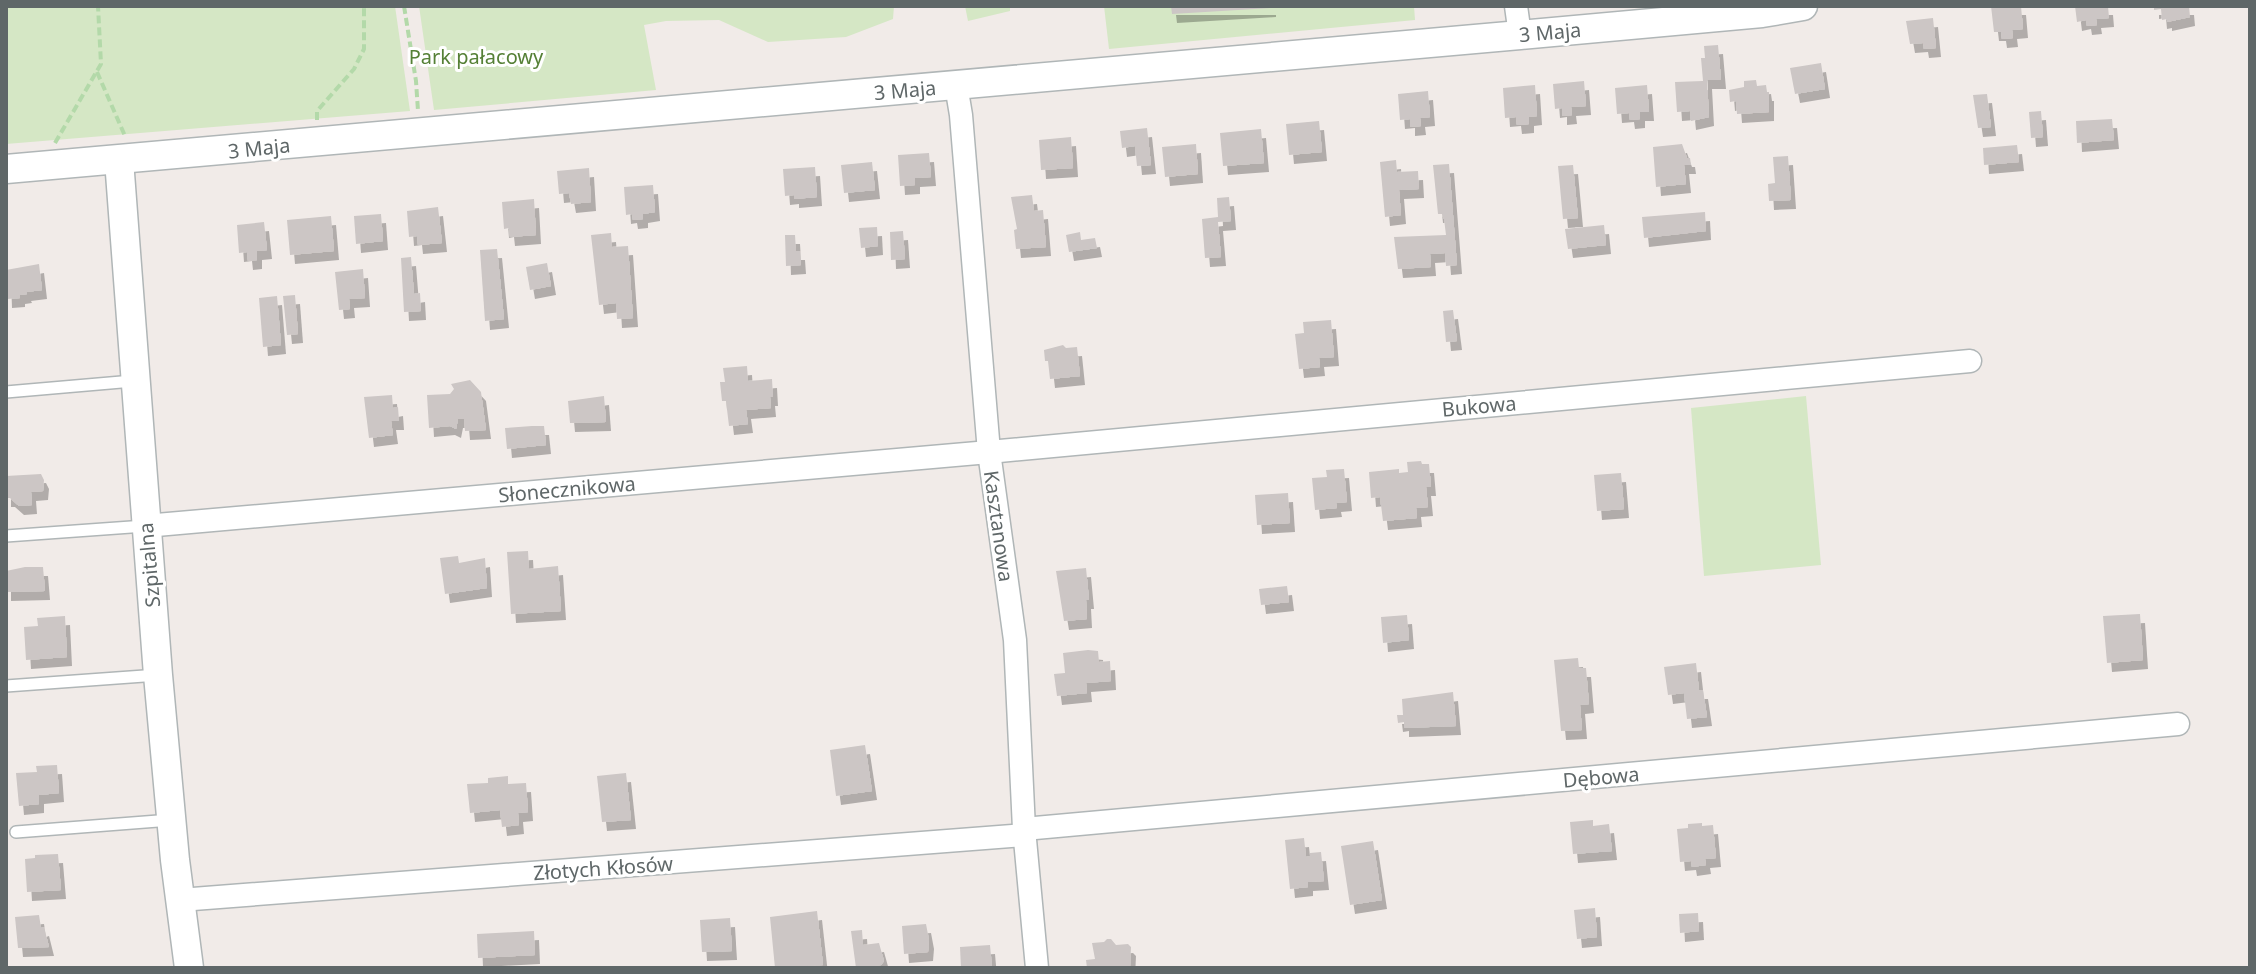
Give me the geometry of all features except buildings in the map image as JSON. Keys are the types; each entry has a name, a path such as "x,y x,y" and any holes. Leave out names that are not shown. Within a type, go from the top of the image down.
{"street":[{"path":"1516,6 1520,35"},
{"name":"3 Maja","path":"6,169 1520,35 1803,6"},
{"name":"Kasztanowa","path":"956,85 989,452 1015,640 1025,832 1037,968"},
{"name":"Szpitalna","path":"123,160 145,526 189,968"},
{"name":"Bukowa","path":"989,452 1970,361"},
{"name":"Słonecznikowa","path":"145,526 989,452"},
{"name":"Dębowa","path":"1025,832 2178,724"},
{"name":"Złotych Kłosów","path":"180,900 1025,832"}],"lane":[{"path":"6,392 134,380"},
{"path":"6,536 145,526"},
{"path":"6,686 158,675"},
{"path":"16,832 172,820"}],"path":[{"path":"56,165 55,144 101,64 98,6"},
{"path":"315,142 317,111 354,69 364,49 364,6"},
{"path":"404,6 416,81 419,133"},
{"path":"97,72 127,141 123,160"}],"green space":[{"path":"6,6 395,6 410,111 6,144"},
{"name":"Park pałacowy","path":"419,6 894,6 893,19 846,37 768,42 719,20 666,21 644,25 656,90 434,110"},
{"path":"965,6 1010,6 1010,11 968,21"},
{"path":"1104,6 1414,6 1415,20 1109,49"},
{"path":"1806,396 1821,565 1704,576 1691,408"}]}
